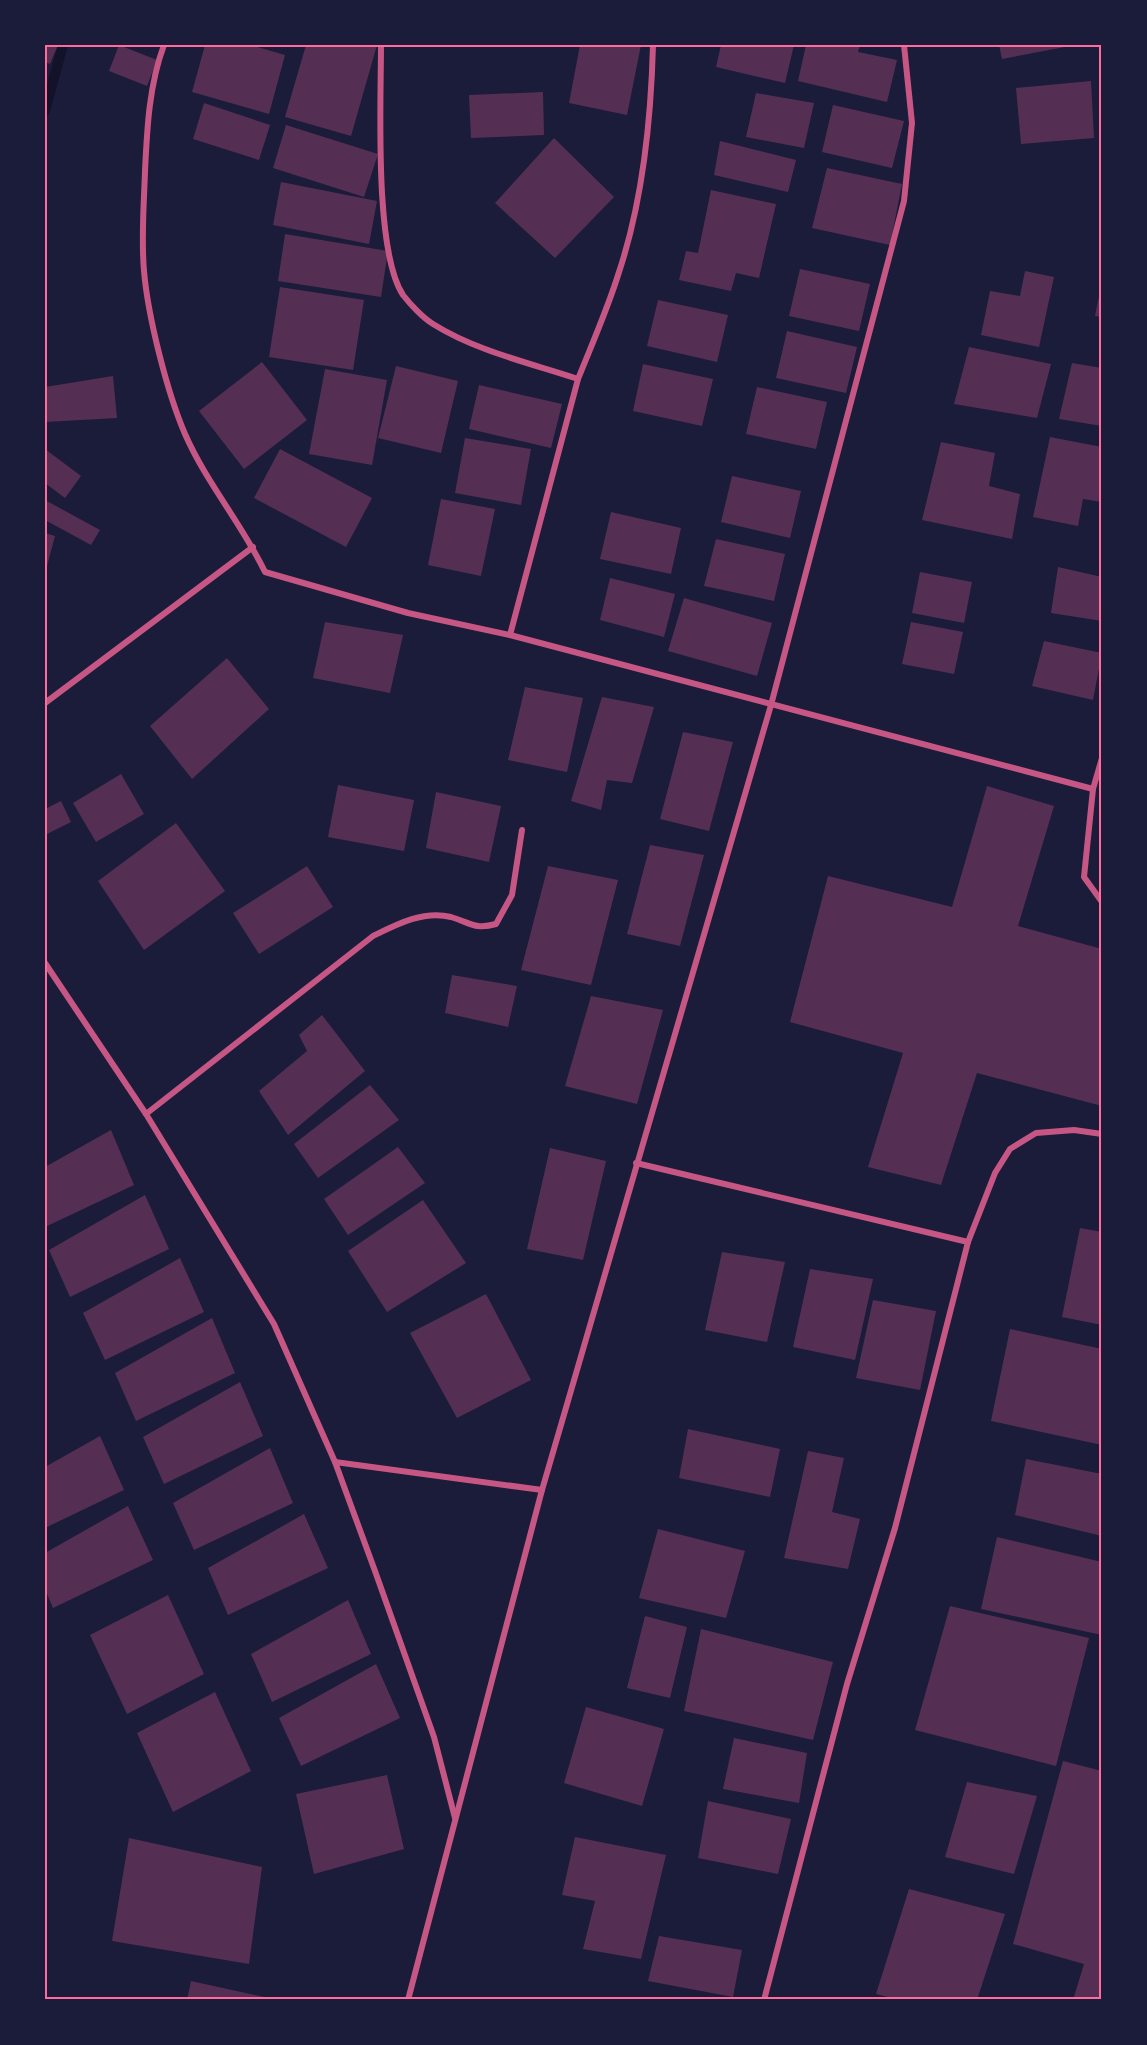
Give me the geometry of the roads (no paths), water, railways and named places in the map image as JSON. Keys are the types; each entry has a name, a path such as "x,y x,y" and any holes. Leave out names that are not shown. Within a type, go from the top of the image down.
{"street":[{"path":"164,45 151,99 146,141 144,272 159,348 185,433 206,477 253,547 265,572 408,613 510,635 1094,789"},
{"path":"381,45 383,201 390,258 403,294 431,322 466,342 578,379"},
{"path":"510,635 578,379 620,271 638,197 651,98 653,45"},
{"path":"408,2000 542,1490 771,705 904,201 912,123 904,45"},
{"path":"45,702 253,547"},
{"path":"1102,758 1094,789 1084,877 1102,902"},
{"path":"146,1114 373,936 401,922 428,916 449,917 480,928 496,924 512,896 522,830"},
{"path":"45,963 146,1114 274,1324 335,1462 434,1737 455,1818"},
{"path":"764,2000 847,1684 895,1528 968,1242 995,1173 1010,1149 1036,1133 1074,1130 1102,1134"},
{"path":"636,1163 968,1242"},
{"path":"335,1462 542,1490"}],"waterway":[{"path":"45,111 63,45"}]}
